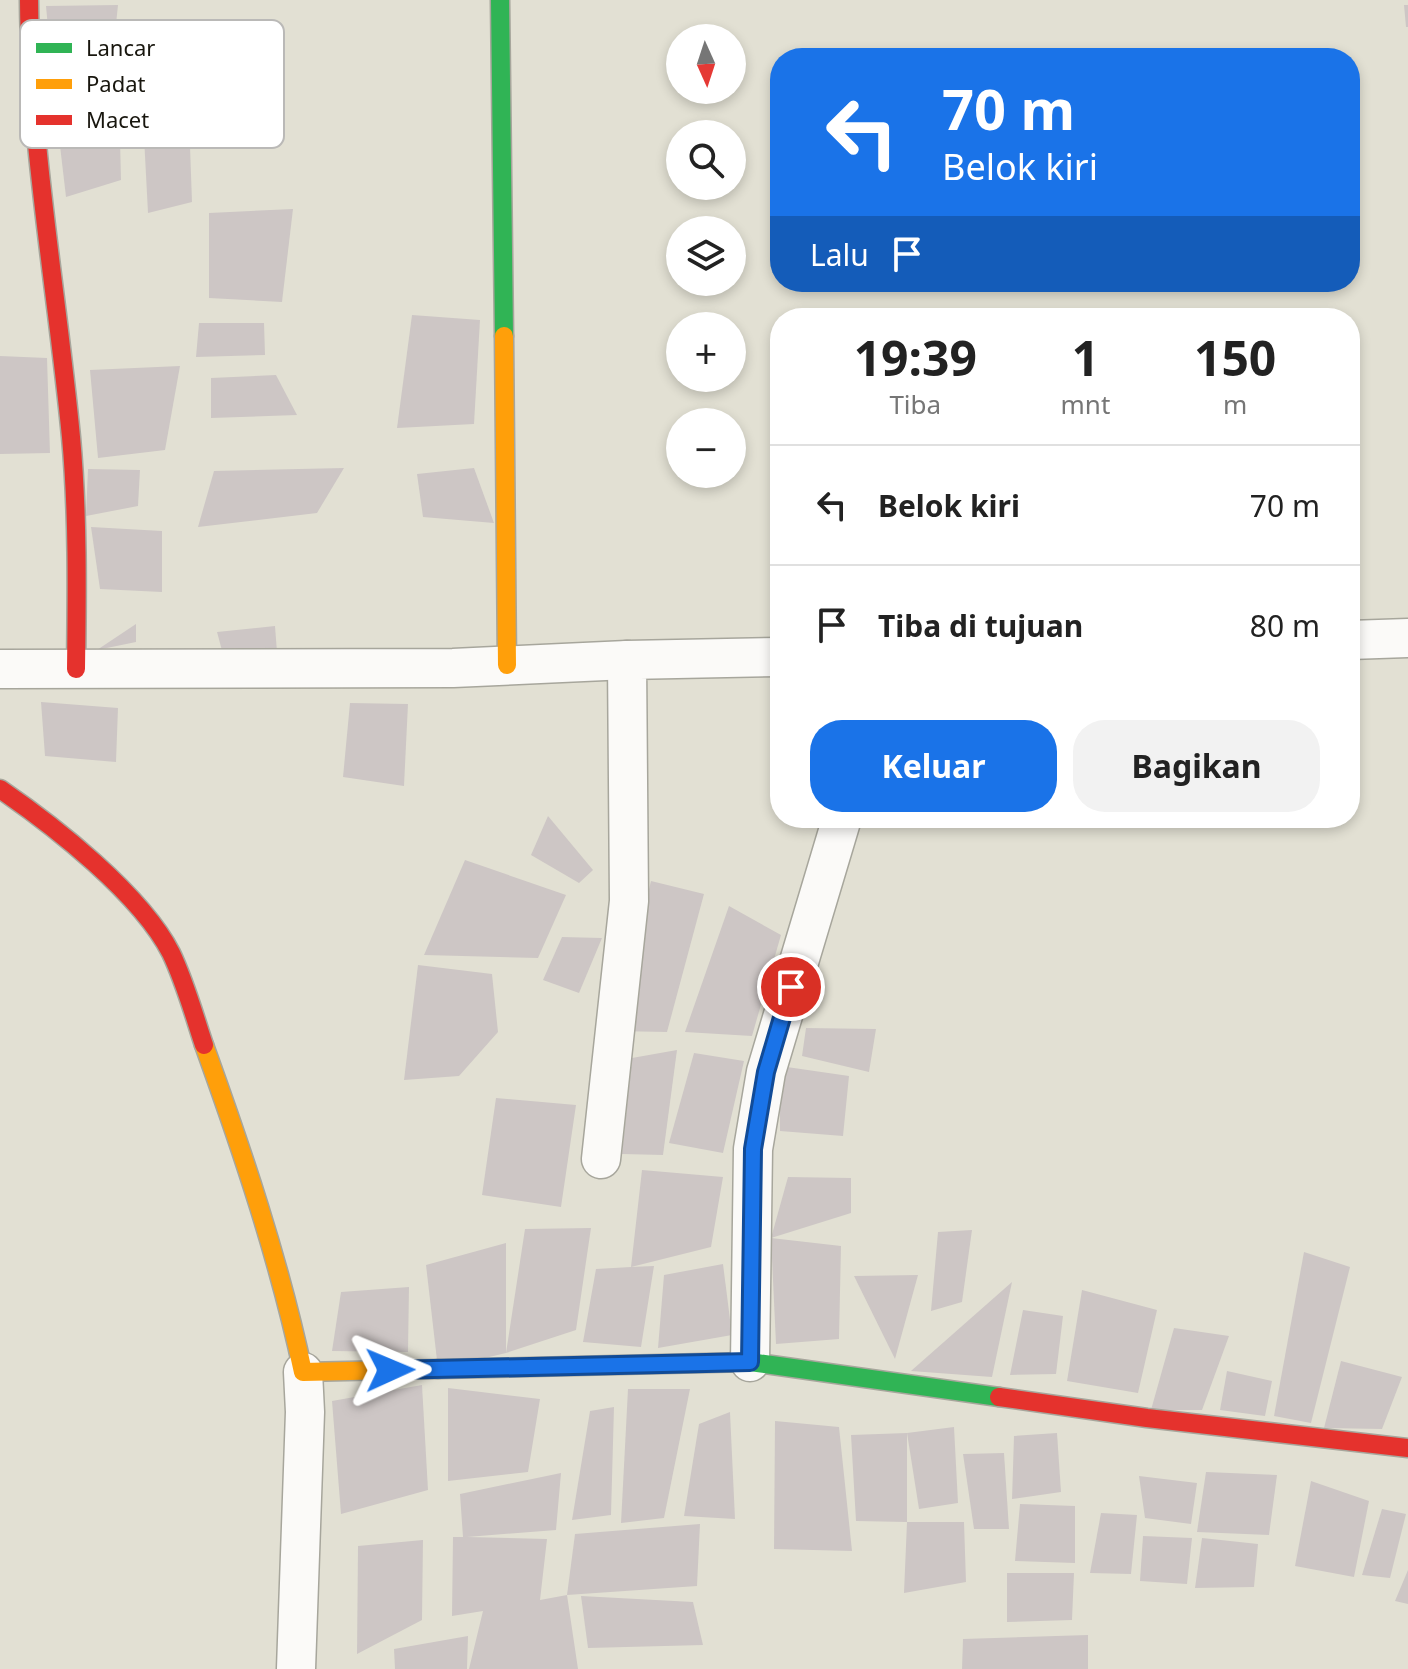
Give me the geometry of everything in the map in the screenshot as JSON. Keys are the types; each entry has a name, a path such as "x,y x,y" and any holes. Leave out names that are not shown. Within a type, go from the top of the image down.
{"street":[{"path":"29,0 30,20"},
{"path":"500,0 507,665"},
{"path":"35,148 71,438 77,525 76,669"},
{"path":"1360,640 1408,638"},
{"path":"0,669 507,665 770,657"},
{"path":"601,1159 629,901 627,660"},
{"path":"0,789 80,851 153,924 171,953 241,1147 286,1294 303,1372 305,1412 296,1669"},
{"path":"750,1362 753,1149 766,1072 839,828"},
{"path":"303,1372 750,1362 1147,1418 1408,1448"}],"building":[{"path":"118,5 116,20 47,20 46,6"},
{"path":"1404,5 1408,5 1408,27 1406,27"},
{"path":"60,148 120,148 121,180 66,197"},
{"path":"145,148 190,148 192,202 148,213"},
{"path":"293,209 282,302 209,298 209,213"},
{"path":"412,315 480,320 474,424 397,428"},
{"path":"199,323 264,323 265,355 196,357"},
{"path":"0,356 47,358 50,453 0,454"},
{"path":"180,366 165,450 98,458 90,370"},
{"path":"276,375 297,415 211,418 211,378"},
{"path":"344,468 317,513 198,527 214,471"},
{"path":"474,468 494,523 423,517 417,474"},
{"path":"88,469 140,470 138,506 86,516"},
{"path":"91,527 162,531 162,592 100,589"},
{"path":"136,624 136,642 97,650"},
{"path":"275,626 277,652 224,658 217,632"},
{"path":"41,702 118,708 116,762 45,756"},
{"path":"350,703 408,704 404,786 343,777"},
{"path":"548,816 593,870 579,883 531,855"},
{"path":"465,860 566,895 538,958 424,955"},
{"path":"651,881 704,894 667,1032 615,1031"},
{"path":"729,906 781,935 752,1036 685,1032"},
{"path":"562,937 602,938 579,993 543,980"},
{"path":"418,965 492,974 498,1032 459,1076 404,1080"},
{"path":"806,1028 876,1029 869,1072 802,1056"},
{"path":"677,1050 663,1155 622,1154 632,1058"},
{"path":"694,1053 744,1061 723,1153 669,1143"},
{"path":"780,1066 849,1076 843,1136 780,1131"},
{"path":"496,1098 576,1105 561,1207 482,1195"},
{"path":"642,1170 723,1177 711,1247 631,1267"},
{"path":"788,1177 851,1178 851,1213 771,1238"},
{"path":"591,1228 576,1330 506,1353 525,1229"},
{"path":"972,1230 962,1302 931,1311 938,1232"},
{"path":"771,1238 841,1246 839,1339 776,1344"},
{"path":"506,1243 506,1353 438,1369 426,1265"},
{"path":"1304,1252 1350,1267 1311,1423 1274,1416"},
{"path":"723,1264 732,1335 658,1348 664,1275"},
{"path":"654,1266 641,1347 583,1342 596,1269"},
{"path":"918,1275 895,1359 854,1276"},
{"path":"1012,1282 992,1377 911,1371"},
{"path":"409,1287 408,1352 332,1351 341,1292"},
{"path":"1082,1290 1157,1310 1138,1393 1067,1381"},
{"path":"1023,1310 1063,1316 1056,1374 1010,1375"},
{"path":"1174,1328 1229,1336 1202,1410 1151,1410"},
{"path":"1341,1361 1402,1377 1382,1429 1324,1428"},
{"path":"1227,1371 1272,1381 1265,1416 1220,1410"},
{"path":"422,1385 428,1490 341,1514 332,1401"},
{"path":"448,1388 540,1399 528,1472 448,1481"},
{"path":"628,1389 690,1389 664,1518 621,1523"},
{"path":"614,1407 611,1515 572,1520 590,1411"},
{"path":"730,1412 735,1519 684,1516 699,1424"},
{"path":"775,1421 839,1427 852,1551 774,1549"},
{"path":"954,1427 958,1503 919,1509 907,1433"},
{"path":"907,1433 907,1522 856,1521 851,1435"},
{"path":"1057,1433 1061,1492 1012,1499 1014,1436"},
{"path":"1004,1453 1009,1529 974,1529 963,1454"},
{"path":"1206,1472 1277,1475 1269,1535 1197,1532"},
{"path":"561,1473 556,1530 467,1537 547,1539 540,1600 567,1595 578,1669 469,1669 483,1611 452,1616 453,1537 463,1537 460,1494"},
{"path":"1139,1476 1197,1483 1191,1524 1145,1518"},
{"path":"1311,1481 1369,1501 1354,1577 1295,1566"},
{"path":"1020,1504 1075,1506 1075,1563 1015,1561"},
{"path":"1382,1509 1406,1514 1390,1578 1362,1575"},
{"path":"1101,1513 1137,1515 1131,1574 1090,1573"},
{"path":"907,1522 964,1522 966,1582 904,1593"},
{"path":"700,1524 697,1586 567,1595 575,1534"},
{"path":"1143,1536 1192,1538 1187,1584 1140,1581"},
{"path":"1202,1538 1258,1544 1254,1587 1195,1588"},
{"path":"423,1540 422,1620 357,1654 358,1546"},
{"path":"1408,1570 1408,1604 1395,1601"},
{"path":"1007,1573 1074,1573 1072,1620 1007,1622"},
{"path":"581,1596 693,1602 703,1645 588,1648"},
{"path":"1088,1635 1088,1669 962,1669 963,1639"},
{"path":"468,1636 467,1669 395,1669 394,1649"}],"traffic: fast":[{"path":"500,0 504,336"},
{"path":"438,1369 750,1362 999,1397"}],"traffic: slow":[{"path":"504,336 507,665"},
{"path":"204,1045 259,1207 303,1372 438,1369"}],"traffic: jam":[{"path":"29,0 30,20"},
{"path":"38,148 73,466 76,669"},
{"path":"0,789 70,842 139,908 171,953 204,1045"},
{"path":"999,1397 1147,1418 1408,1448"}],"route":[{"path":"390,1370 750,1362 753,1149 766,1072 791,987"}]}
